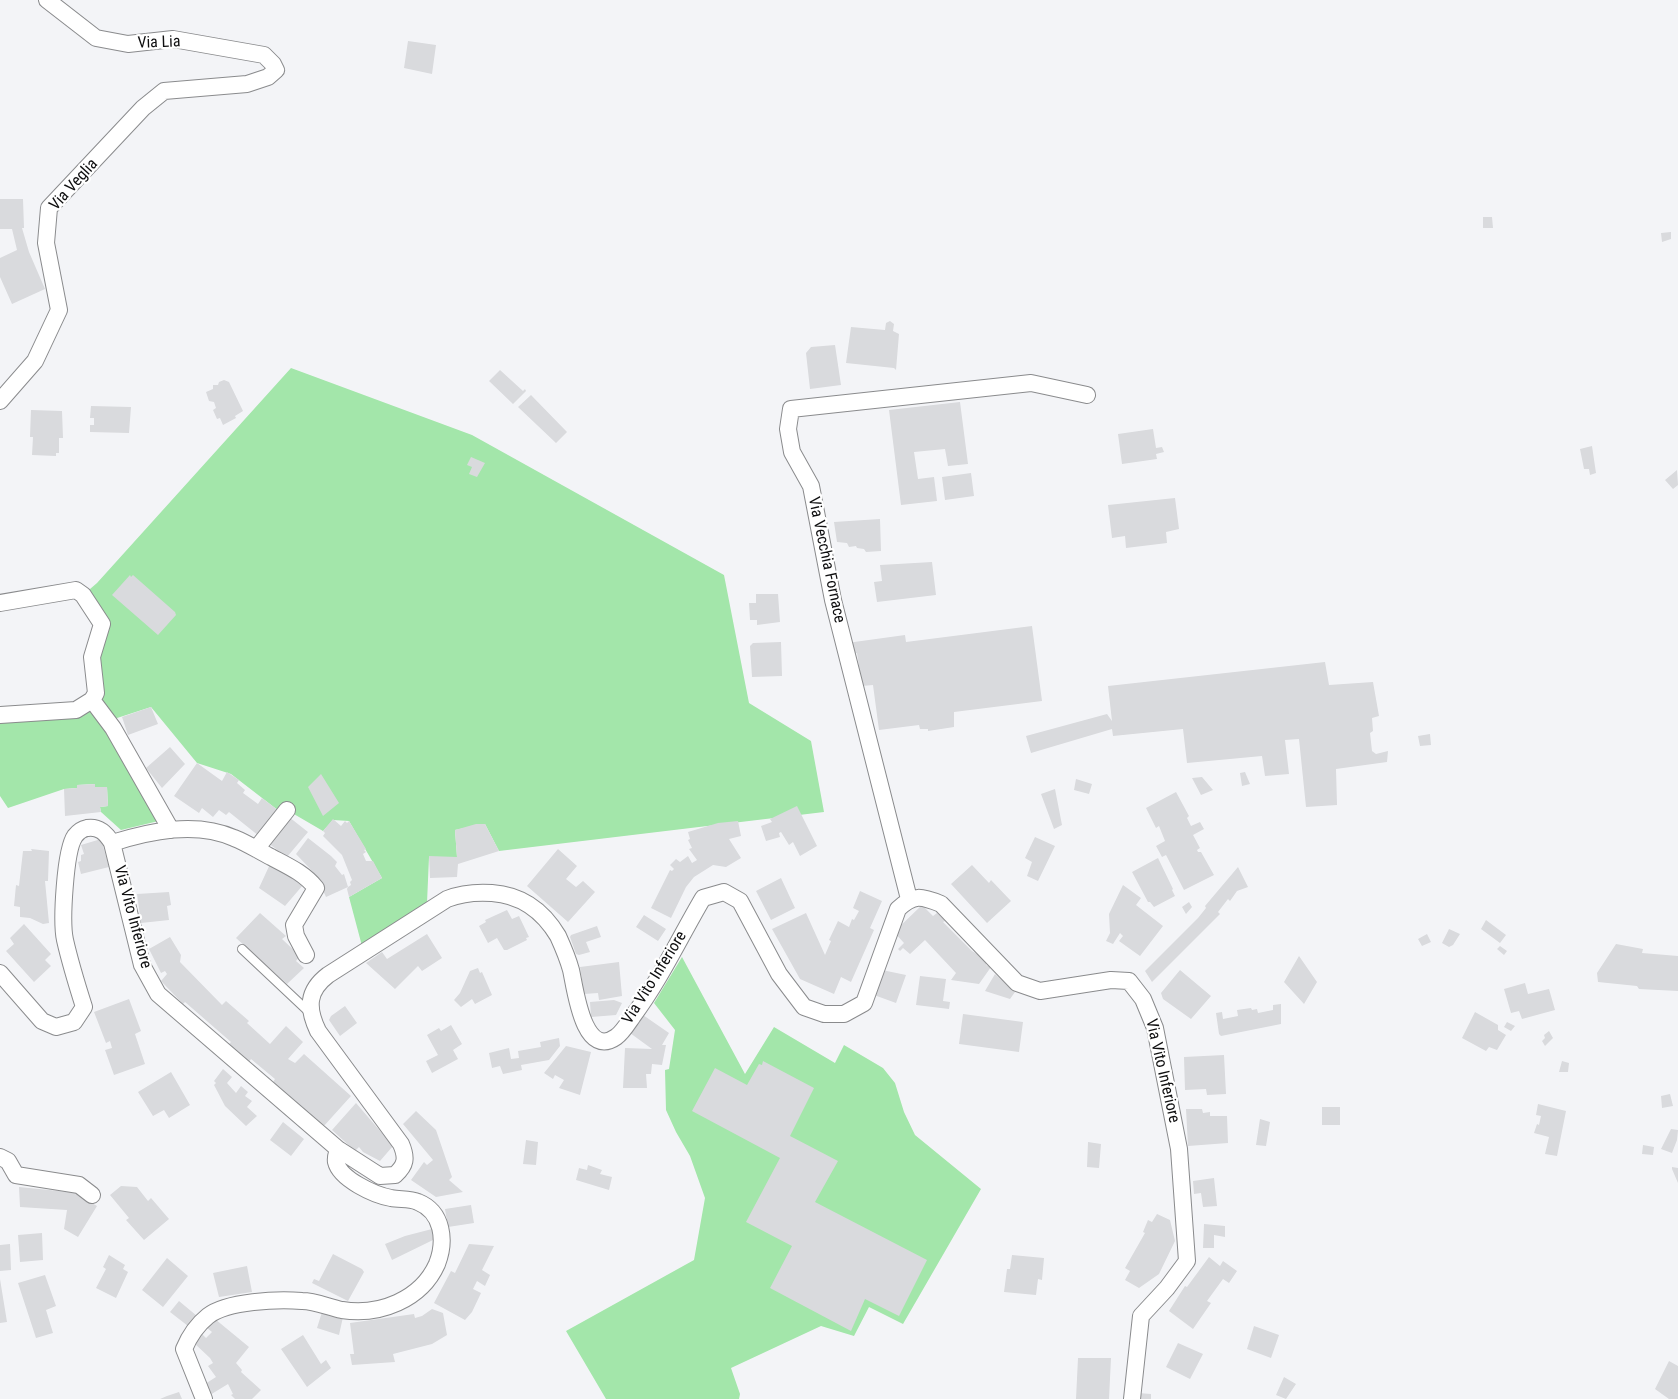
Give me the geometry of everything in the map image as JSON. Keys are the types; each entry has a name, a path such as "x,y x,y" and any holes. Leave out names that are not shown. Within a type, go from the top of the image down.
{"street":[{"name":"Via Lia","path":"47,0 96,38 128,44 173,39 264,55 276,70"},
{"name":"Via Veglia","path":"0,401 35,361 59,310 46,243 49,208 143,108 164,91 247,84 268,77 276,70"},
{"name":"Via Vecchia Fornace","path":"909,899 833,600 811,486 792,452 788,429 791,409 1031,383 1087,395"},
{"path":"0,603 76,590 83,595 102,624 92,657 96,693 92,700 76,710 0,715"},
{"path":"92,700 113,728 171,830"},
{"path":"256,849 287,810"},
{"name":"Via Vito Inferiore","path":"0,973 42,1021 56,1027 74,1022 84,1007 64,938 64,892 71,845 75,836 82,829 91,827 99,829 106,833 112,843 142,965 158,994 338,1149 381,1176 395,1175 403,1168 406,1156 402,1144 323,1039 310,1013 312,995 321,980 434,907 455,896 470,893 503,894 532,906 550,925 563,948 585,1026 595,1038 603,1041 611,1040 622,1031 643,1003 703,898 724,892 740,901 779,974 804,1007 824,1014 844,1014 864,1003 898,909 909,899 925,897 941,904 1017,983 1040,991 1111,980 1129,981 1143,999 1155,1028 1179,1149 1187,1261 1167,1288 1141,1316 1132,1399"},
{"name":"Via Vito Inferiore","path":"112,843 137,835 171,830 218,832 234,837 306,875 316,888 294,925 296,936 306,955"},
{"path":"204,1399 184,1349 198,1327 215,1312 232,1306 303,1300 343,1310 360,1311 383,1308 402,1301 423,1284 436,1264 442,1241 440,1225 433,1211 418,1202 391,1198 357,1184 339,1171 335,1160 338,1149"},
{"path":"0,1157 8,1161 16,1175 79,1185 92,1195"}],"lane":[{"path":"242,949 310,1013"}],"green space":[{"path":"291,368 472,435 724,575 749,703 811,741 824,812 499,851 485,824 455,830 457,857 429,857 427,903 362,946 349,897 382,878 349,821 333,820 323,831 287,810 279,811 231,774 197,763 151,707 114,719 167,819 121,830 101,812 100,807 108,806 107,787 95,787 95,784 77,785 77,788 64,789 8,808 0,796 0,723 76,710 92,700 102,624 83,595 97,583"},
{"path":"682,957 745,1074 774,1027 835,1063 844,1045 883,1068 895,1083 904,1112 915,1135 981,1189 903,1324 869,1307 854,1336 821,1326 731,1368 740,1394 739,1399 606,1399 566,1331 694,1260 705,1198 690,1156 666,1110 665,1070 669,1069 675,1030 654,1003"}],"building":[{"path":"408,41 436,45 432,74 404,68"},
{"path":"0,199 23,199 24,228 22,228 29,252 45,289 12,304 0,277 0,258 17,250 12,229 0,229"},
{"path":"1483,217 1492,217 1493,228 1483,228"},
{"path":"1671,232 1671,239 1662,242 1661,233"},
{"path":"890,321 894,324 893,331 899,334 896,370 846,363 851,327 885,330 886,323"},
{"path":"835,345 841,385 810,389 806,353 811,347"},
{"path":"500,370 523,391 525,389 526,391 513,404 489,381"},
{"path":"224,380 229,382 243,411 223,425 220,418 217,419 213,410 216,408 214,402 209,401 206,392 213,389 213,385 218,385"},
{"path":"531,395 567,432 556,443 518,407"},
{"path":"960,402 968,464 948,466 945,449 914,452 918,479 934,477 937,501 901,505 889,410"},
{"path":"91,406 131,407 129,433 90,432 90,425 94,425 94,418 90,418"},
{"path":"31,410 62,411 63,438 59,438 59,453 56,453 56,456 32,455"},
{"path":"1153,429 1156,448 1162,447 1164,452 1156,454 1157,459 1122,464 1118,434"},
{"path":"1592,446 1596,473 1590,475 1589,469 1584,469 1580,449"},
{"path":"471,457 485,463 477,477 469,474 472,467 467,465"},
{"path":"1677,470 1678,485 1673,489 1665,480"},
{"path":"971,473 974,496 945,500 942,477"},
{"path":"1175,498 1179,529 1166,532 1167,543 1126,548 1125,536 1112,538 1108,505"},
{"path":"880,519 881,551 866,552 856,546 849,547 847,543 837,542 834,522"},
{"path":"932,562 936,595 877,602 874,582 882,581 880,565"},
{"path":"130,575 131,577 133,575 175,612 176,615 158,635 112,595"},
{"path":"756,594 778,594 780,622 757,625 757,620 750,620 749,603 756,603"},
{"path":"1032,626 1042,701 954,712 954,727 928,731 928,729 920,729 919,725 879,730 873,685 862,686 857,653 850,655 847,643 905,635 906,642"},
{"path":"781,642 782,676 752,677 750,646 753,643"},
{"path":"1325,662 1329,685 1373,682 1379,716 1372,718 1373,731 1370,733 1372,751 1376,754 1388,751 1387,762 1336,769 1337,805 1306,807 1299,739 1285,740 1289,774 1265,776 1262,756 1187,763 1183,729 1113,736 1112,729 1031,753 1026,736 1107,714 1112,721 1108,686"},
{"path":"151,707 158,724 128,735 122,717"},
{"path":"1430,734 1431,745 1420,746 1418,736"},
{"path":"170,747 185,764 162,788 146,768"},
{"path":"197,763 222,781 227,772 239,780 237,783 245,790 243,793 258,804 262,798 279,811 259,836 229,812 226,815 219,810 213,817 202,808 199,813 174,796"},
{"path":"1245,772 1250,784 1242,786 1240,773"},
{"path":"321,774 339,803 323,816 308,787"},
{"path":"1202,777 1213,790 1201,795 1192,778"},
{"path":"1076,779 1092,784 1089,794 1074,790"},
{"path":"95,784 95,787 107,787 108,806 100,807 101,812 65,816 64,789 77,788 77,785"},
{"path":"1055,789 1062,825 1054,829 1041,794"},
{"path":"1176,792 1189,816 1187,818 1191,826 1200,822 1204,829 1193,835 1200,848 1198,852 1201,852 1214,875 1184,890 1166,855 1162,857 1156,846 1165,841 1159,826 1156,828 1146,808"},
{"path":"797,806 817,846 800,856 793,842 789,845 781,832 780,837 766,841 761,826 772,822 770,819"},
{"path":"289,817 308,832 287,857 268,843"},
{"path":"333,819 341,826 345,821 347,823 349,821 366,849 363,854 366,861 373,861 382,878 349,897 347,889 352,880 342,855 323,836 325,833 323,831"},
{"path":"738,821 741,836 729,839 741,858 726,867 713,865 694,877 686,887 671,918 651,908 670,870 674,869 670,865 676,859 680,862 688,856 692,863 697,860 689,849 692,848 688,840 690,839 688,832 718,823"},
{"path":"485,824 499,851 458,864 457,877 430,878 429,856 457,857 455,830"},
{"path":"1035,837 1055,846 1038,881 1027,876 1032,862 1025,858"},
{"path":"308,838 337,862 335,866 342,875 344,874 348,887 326,897 316,875 296,854"},
{"path":"101,839 109,867 81,874 78,862 84,854 81,845"},
{"path":"31,849 49,851 48,881 45,881 49,923 43,924 30,918 20,917 20,907 14,906 23,851 32,851"},
{"path":"558,849 577,866 566,879 576,887 583,881 595,892 568,922 527,886"},
{"path":"1158,858 1175,896 1154,907 1148,902 1132,872"},
{"path":"271,862 303,885 285,906 259,888"},
{"path":"972,865 989,883 991,880 1011,901 987,923 951,884"},
{"path":"1238,867 1248,887 1237,891 1230,901 1228,899 1218,912 1220,914 1152,982 1145,971 1198,918 1206,908 1205,906"},
{"path":"781,878 795,908 771,920 756,891"},
{"path":"1123,885 1141,898 1136,905 1163,926 1140,956 1119,941 1123,936 1120,933 1113,944 1106,941 1110,933 1109,914"},
{"path":"860,891 882,901 870,928 874,930 851,982 841,977 834,994 800,979 772,929 806,913 825,955 838,921 849,927 859,911 853,908"},
{"path":"169,892 171,905 167,906 169,920 141,923 137,894"},
{"path":"1189,902 1192,907 1186,914 1182,907"},
{"path":"922,905 933,916 937,913 972,951 988,961 986,965 991,967 979,984 951,980 956,973 925,940 910,954 903,948 900,951 898,949 904,943 894,932"},
{"path":"507,910 512,919 519,916 529,937 504,950 497,938 488,943 479,926 486,922 485,920"},
{"path":"260,913 286,936 282,939 300,956 296,961 304,968 287,984 236,938"},
{"path":"644,915 666,929 658,941 636,927"},
{"path":"1486,920 1506,935 1500,943 1481,929"},
{"path":"24,924 51,954 45,960 51,966 34,982 6,951 14,944 10,938"},
{"path":"597,926 601,937 586,942 590,952 576,954 571,935"},
{"path":"1449,929 1460,934 1449,947 1442,943"},
{"path":"427,934 442,958 422,971 418,966 395,989 366,963 382,952 387,959"},
{"path":"1427,934 1431,942 1422,946 1418,939"},
{"path":"170,937 181,955 180,962 222,1005 226,1001 270,1044 286,1026 303,1042 288,1059 295,1063 304,1054 351,1096 323,1127 273,1082 275,1079 251,1059 249,1062 229,1044 231,1042 185,1002 183,1004 161,981 167,974 165,971 161,973 149,949"},
{"path":"1616,944 1643,949 1642,953 1678,956 1678,991 1639,989 1637,986 1598,982 1597,973"},
{"path":"1500,946 1507,951 1504,955 1497,949"},
{"path":"1299,956 1317,982 1304,1004 1284,982"},
{"path":"619,962 622,996 599,1000 598,993 584,994 580,967"},
{"path":"478,968 492,995 475,1004 472,999 461,1007 454,1000 460,993 470,971"},
{"path":"882,970 906,975 896,1003 874,995"},
{"path":"1180,970 1211,996 1191,1019 1163,999 1161,993"},
{"path":"995,974 1015,992 1010,999 985,991"},
{"path":"920,976 946,979 943,1001 950,1002 949,1009 916,1005"},
{"path":"1525,983 1528,994 1549,989 1555,1010 1522,1019 1519,1011 1511,1013 1504,989"},
{"path":"129,999 141,1031 135,1034 145,1064 114,1075 105,1050 112,1048 110,1041 106,1043 94,1012"},
{"path":"614,1000 622,1003 616,1015 591,1017 590,1002"},
{"path":"1281,1004 1281,1024 1221,1036 1219,1034 1216,1013 1222,1012 1223,1019 1238,1016 1237,1010 1251,1008 1252,1010 1257,1009 1258,1013 1273,1010 1273,1005"},
{"path":"345,1006 357,1023 340,1036 329,1020"},
{"path":"1475,1012 1498,1025 1498,1030 1506,1035 1497,1050 1489,1047 1486,1051 1462,1038"},
{"path":"963,1014 1023,1022 1019,1052 959,1044"},
{"path":"643,1015 669,1033 662,1045 666,1045 662,1065 652,1064 651,1074 646,1074 647,1088 623,1088 625,1048 652,1049 630,1033"},
{"path":"1507,1022 1515,1026 1511,1031 1504,1027"},
{"path":"451,1025 462,1044 453,1050 458,1059 432,1073 426,1061 438,1055 427,1035 439,1028 441,1031"},
{"path":"1549,1031 1553,1038 1545,1046 1542,1041 1545,1038 1544,1035"},
{"path":"559,1038 560,1046 549,1060 521,1065 522,1070 503,1074 500,1066 492,1068 489,1053 509,1048 511,1059 519,1058 518,1051 541,1047 540,1042"},
{"path":"566,1046 591,1052 580,1095 559,1088 564,1080 555,1075 553,1079 544,1073"},
{"path":"1224,1055 1226,1094 1207,1095 1206,1089 1185,1090 1184,1057"},
{"path":"763,1061 814,1088 790,1136 838,1161 815,1202 927,1260 899,1316 865,1299 851,1331 770,1288 792,1246 746,1222 780,1158 692,1111 715,1068 747,1085"},
{"path":"1562,1061 1569,1063 1568,1072 1559,1072"},
{"path":"223,1069 232,1077 227,1083 236,1093 241,1086 248,1092 245,1096 252,1101 247,1107 257,1116 246,1126 225,1106 214,1085 216,1083 214,1081"},
{"path":"171,1072 190,1105 169,1118 164,1110 153,1116 138,1092"},
{"path":"1670,1094 1673,1106 1662,1108 1661,1096"},
{"path":"356,1103 393,1146 380,1161 363,1152 359,1147 355,1151 332,1130"},
{"path":"1538,1104 1566,1111 1557,1156 1545,1154 1549,1137 1534,1133 1541,1116 1536,1115"},
{"path":"1322,1107 1340,1107 1340,1125 1322,1125"},
{"path":"1186,1109 1202,1109 1203,1113 1210,1112 1210,1116 1227,1116 1228,1143 1188,1146"},
{"path":"416,1111 436,1130 452,1177 449,1180 463,1192 436,1197 411,1180 424,1162 427,1165 433,1160 403,1124"},
{"path":"1260,1119 1270,1122 1266,1146 1256,1145"},
{"path":"283,1122 304,1139 291,1156 270,1140"},
{"path":"1671,1129 1678,1130 1672,1153 1661,1149"},
{"path":"526,1140 538,1142 536,1165 523,1164"},
{"path":"1088,1142 1101,1144 1099,1168 1087,1167"},
{"path":"1643,1145 1654,1147 1653,1155 1642,1154"},
{"path":"588,1165 602,1170 600,1174 612,1177 609,1190 576,1180 579,1168 587,1170"},
{"path":"1672,1167 1678,1168 1678,1183 1672,1169"},
{"path":"1214,1178 1217,1206 1203,1207 1201,1193 1194,1194 1193,1181"},
{"path":"121,1186 137,1187 148,1201 151,1198 169,1219 144,1240 126,1220 129,1218 110,1195"},
{"path":"19,1187 69,1192 70,1190 97,1206 78,1237 64,1229 67,1210 20,1207"},
{"path":"471,1205 474,1223 448,1227 445,1209"},
{"path":"1157,1214 1170,1220 1175,1241 1159,1274 1139,1288 1125,1280 1130,1271 1125,1268 1145,1233 1143,1232 1148,1220 1152,1222"},
{"path":"1204,1224 1225,1226 1225,1237 1214,1235 1214,1248 1203,1248"},
{"path":"432,1229 433,1240 392,1260 385,1244"},
{"path":"42,1233 43,1260 20,1262 18,1235"},
{"path":"10,1244 11,1270 0,1271 0,1245"},
{"path":"469,1244 494,1246 482,1270 490,1275 485,1286 477,1281 473,1289 481,1293 472,1312 465,1320 434,1303 451,1271 455,1273"},
{"path":"333,1254 364,1272 348,1301 312,1283 314,1279 319,1281"},
{"path":"109,1255 125,1265 123,1269 128,1272 116,1298 96,1288 106,1269 103,1267"},
{"path":"1012,1255 1044,1258 1042,1280 1038,1279 1036,1295 1004,1292 1007,1269 1010,1269"},
{"path":"1209,1257 1220,1266 1223,1261 1237,1271 1229,1283 1223,1279 1207,1301 1211,1303 1193,1329 1169,1311 1185,1286 1187,1287"},
{"path":"167,1258 188,1276 163,1307 142,1290"},
{"path":"247,1266 252,1292 219,1297 213,1273"},
{"path":"45,1275 56,1306 46,1310 53,1333 36,1338 18,1283"},
{"path":"0,1279 7,1322 0,1323"},
{"path":"179,1301 197,1316 188,1326 170,1312"},
{"path":"432,1309 443,1313 447,1335 432,1344 393,1354 395,1362 352,1365 350,1354 354,1354 350,1323 414,1314 415,1318"},
{"path":"322,1312 343,1317 339,1335 317,1328"},
{"path":"215,1319 249,1347 236,1363 242,1370 241,1372 261,1390 252,1399 235,1399 231,1395 233,1394 228,1384 210,1395 205,1384 216,1377 208,1366 213,1363 194,1343 202,1334 206,1338 212,1332 207,1328"},
{"path":"1254,1326 1279,1335 1271,1358 1247,1349"},
{"path":"303,1335 321,1364 326,1360 331,1368 307,1387 281,1349"},
{"path":"1178,1343 1203,1354 1190,1379 1166,1367"},
{"path":"1078,1358 1111,1358 1109,1399 1076,1399"},
{"path":"1669,1361 1678,1366 1678,1399 1669,1399 1655,1389"},
{"path":"1284,1377 1296,1384 1286,1399 1276,1395"},
{"path":"179,1392 182,1399 160,1399 167,1396"},
{"path":"1138,1393 1151,1394 1151,1399 1138,1399"}]}
